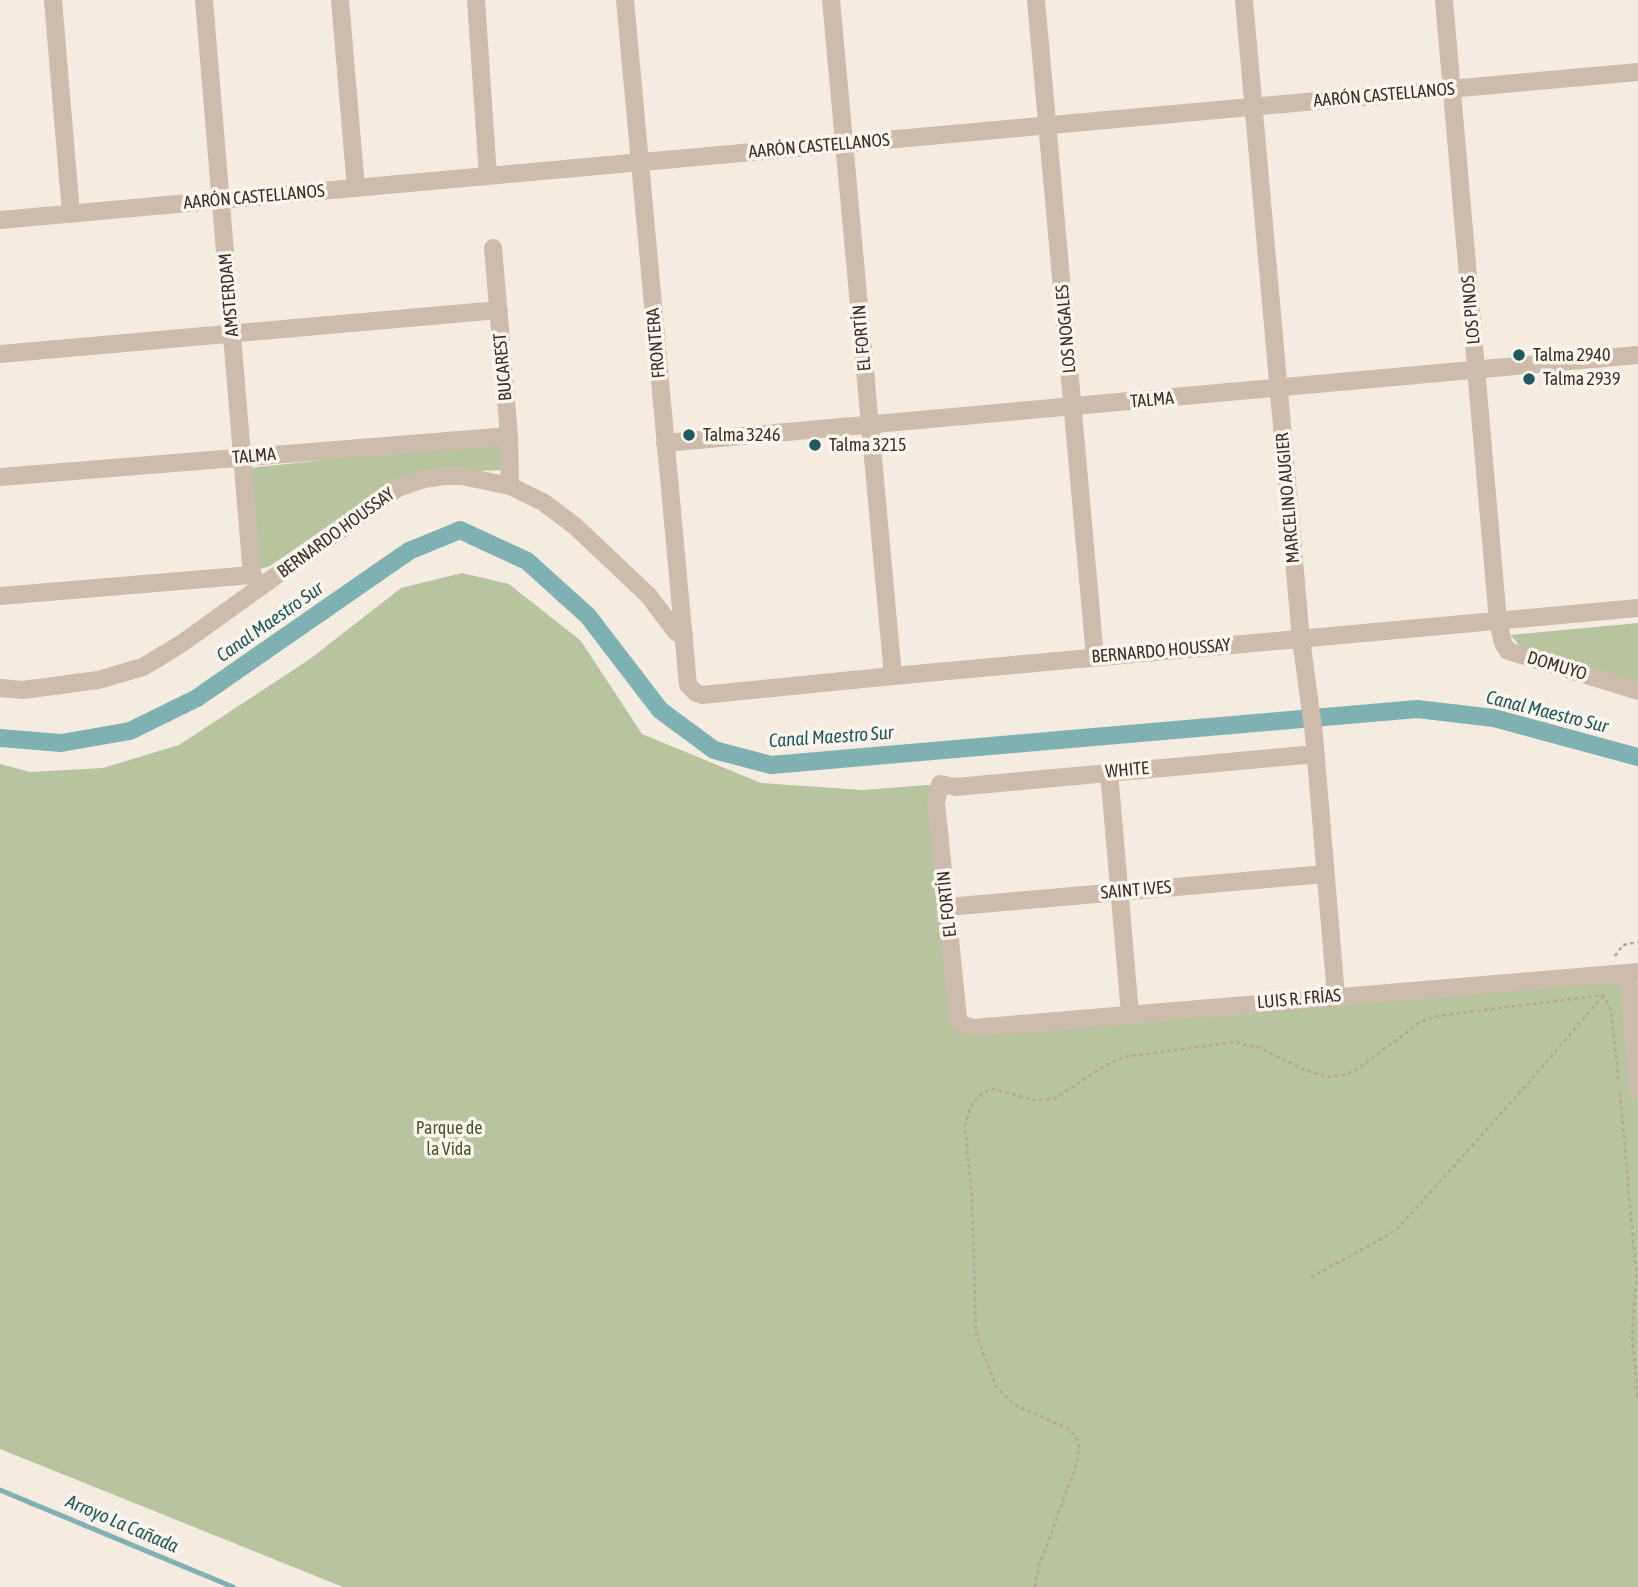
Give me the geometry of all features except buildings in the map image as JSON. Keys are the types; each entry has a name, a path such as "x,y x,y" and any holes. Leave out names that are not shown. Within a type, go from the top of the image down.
{"street":[{"path":"52,0 71,214"},
{"name":"AMSTERDAM","path":"204,0 243,457 257,581"},
{"path":"340,0 356,188"},
{"path":"476,0 488,176"},
{"name":"FRONTERA","path":"625,0 688,685"},
{"name":"EL FORTÍN","path":"831,0 893,676"},
{"name":"LOS NOGALES","path":"1036,0 1095,657"},
{"name":"MARCELINO AUGIER","path":"1244,0 1336,996"},
{"name":"LOS PINOS","path":"1444,0 1498,621"},
{"name":"AARÓN CASTELLANOS","path":"0,220 1638,72"},
{"name":"BUCAREST","path":"493,248 509,436 510,486"},
{"path":"0,354 499,310"},
{"name":"TALMA","path":"665,443 1638,355"},
{"name":"TALMA","path":"0,477 509,436"},
{"name":"BERNARDO HOUSSAY","path":"0,688 23,690 98,680 143,667 181,644 257,581 398,488 424,479 462,476 510,486 543,502 575,526 649,596 676,632 684,634"},
{"path":"0,596 257,581"},
{"name":"BERNARDO HOUSSAY","path":"688,685 702,695 1638,608"},
{"name":"DOMUYO","path":"1498,621 1503,643 1508,651 1638,691"},
{"name":"WHITE","path":"940,784 956,787 1315,754"},
{"path":"1109,772 1130,1014"},
{"name":"EL FORTÍN","path":"940,784 936,803 958,1018 961,1024"},
{"name":"SAINT IVES","path":"947,907 1325,874"},
{"path":"1625,973 1638,1090"},
{"name":"LUIS R. FRÍAS","path":"961,1024 973,1028 1625,973"}],"path":[{"path":"1311,1277 1399,1227 1625,973 1616,954 1623,945 1638,942"},
{"path":"1603,995 1611,1010 1632,1220 1636,1273 1632,1336 1638,1400"},
{"path":"1035,1587 1039,1566 1077,1463 1079,1445 1067,1428 1013,1404 996,1386 976,1334 972,1198 965,1126 972,1104 983,1092 993,1089 1035,1100 1054,1099 1124,1056 1234,1042 1260,1048 1305,1070 1328,1077 1344,1075 1355,1071 1420,1022 1437,1016 1603,995"}],"green space":[{"path":"499,441 503,470 422,473 391,483 270,566 260,569 249,468"},
{"name":"Parque de la Vida","path":"462,573 509,584 581,641 642,734 761,783 863,790 940,784 961,1024 1628,973 1638,1090 1638,1587 343,1587 0,1449 0,764 30,772 103,768 179,745 310,659 401,588"},
{"path":"1638,623 1638,682 1521,647 1510,635"}],"waterway":[{"name":"Canal Maestro Sur","path":"0,738 61,743 130,731 197,698 409,551 460,530 527,561 588,616 660,710 714,750 771,765 1417,709 1494,718 1638,757"},
{"name":"Arroyo La Cañada","path":"0,1490 233,1587"}],"place":[{"name":"Talma 2940","path":"1519,355"},
{"name":"Talma 2939","path":"1529,379"},
{"name":"Talma 3246","path":"689,435"},
{"name":"Talma 3215","path":"815,445"}]}
